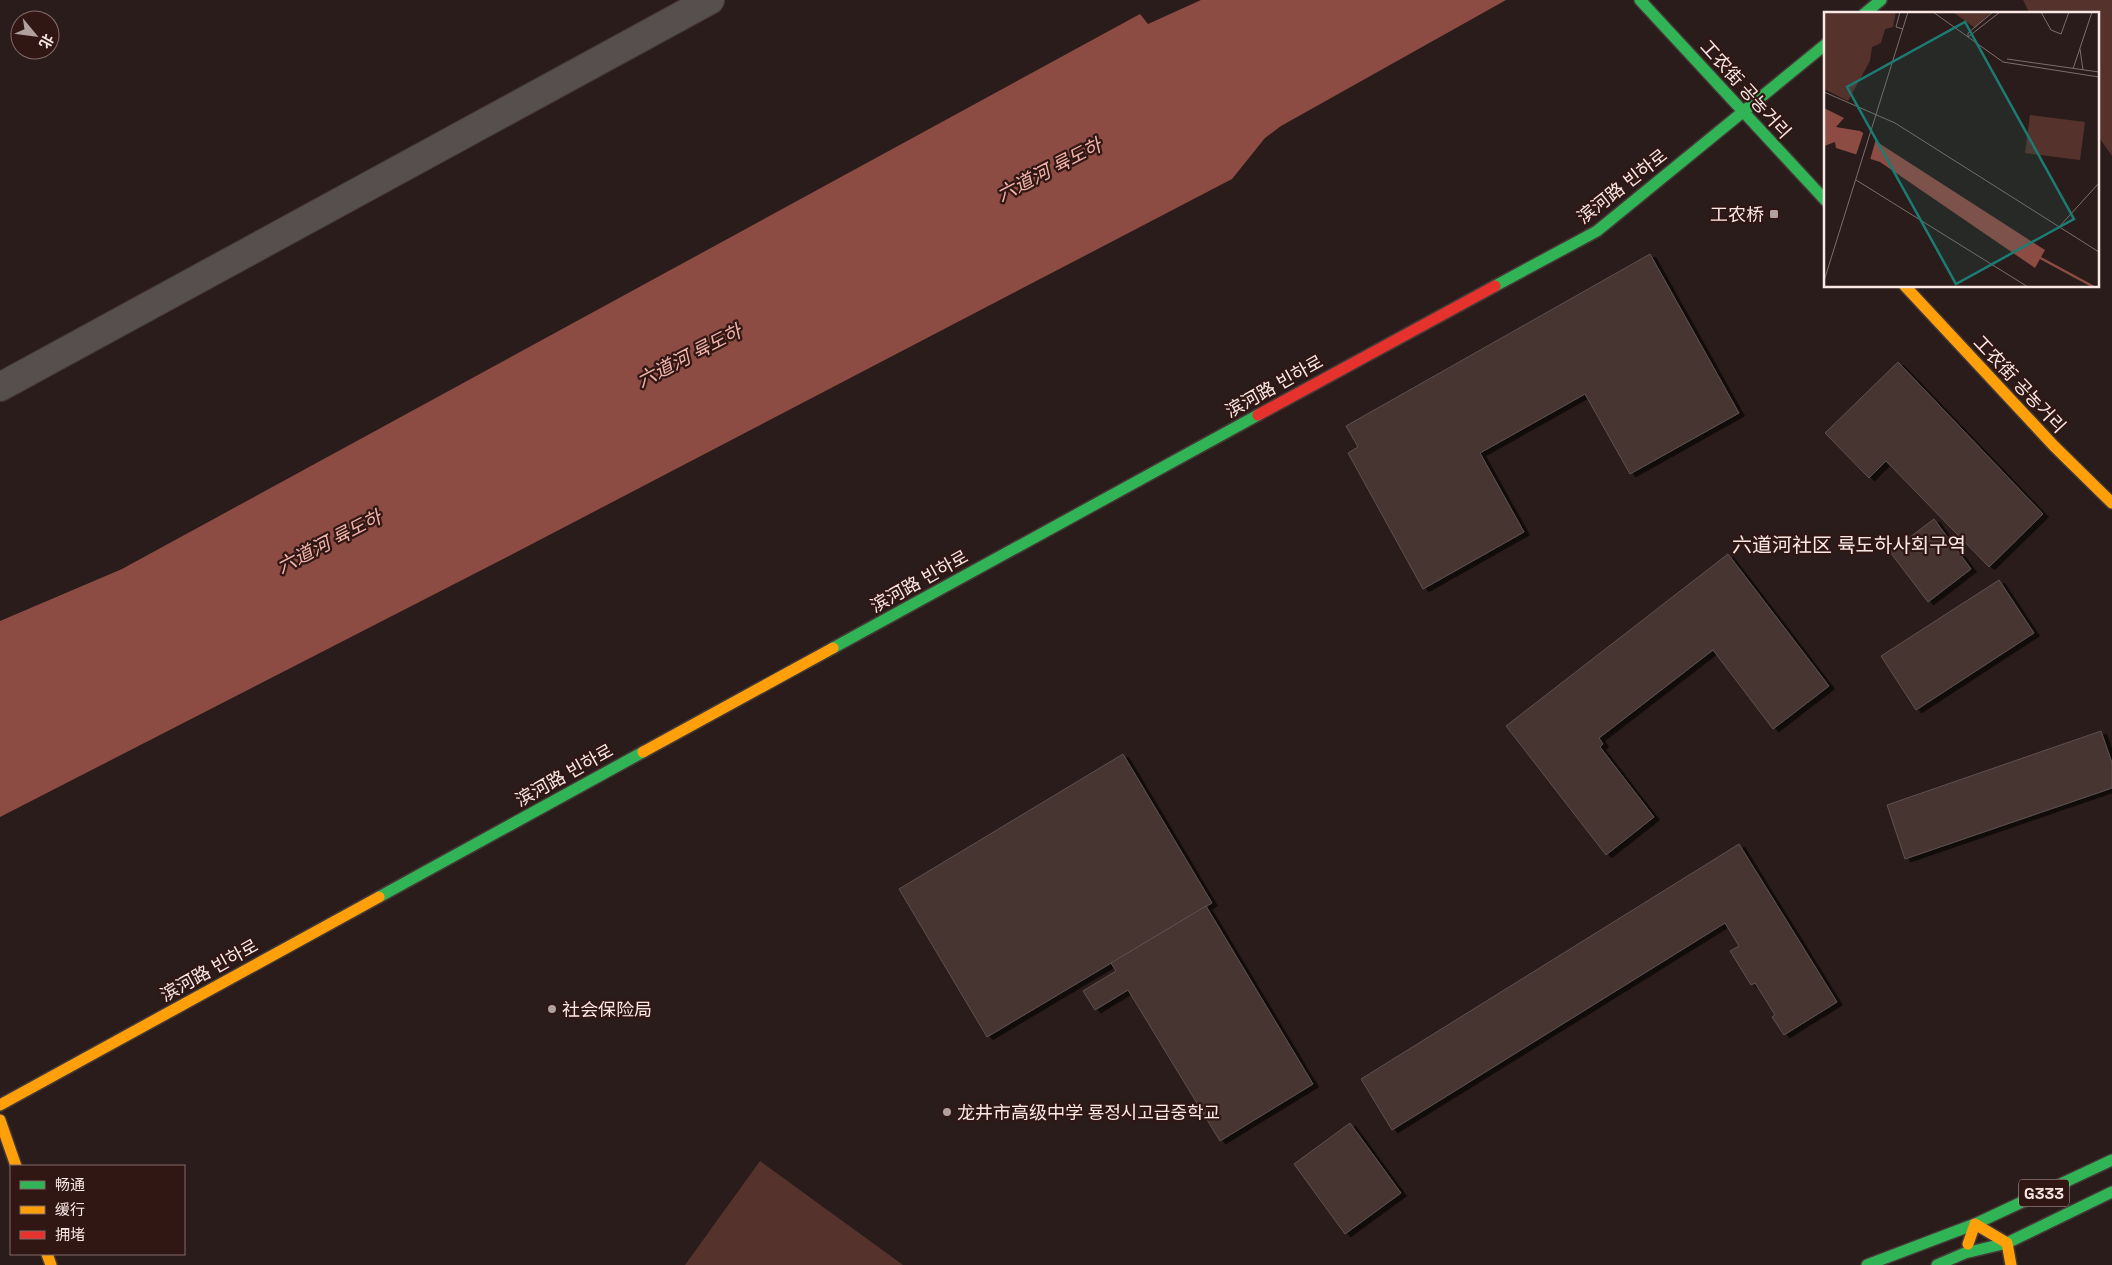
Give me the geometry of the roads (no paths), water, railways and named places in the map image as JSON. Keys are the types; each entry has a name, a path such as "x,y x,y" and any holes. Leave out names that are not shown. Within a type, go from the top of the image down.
{"main road":[{"name":"工农街 공농거리","path":"1640,0 1693,55 1741,111 1824,200"},
{"path":"1866,12 1881,0"},
{"name":"滨河路 빈하로","path":"0,1105 1355,361 1597,231 1741,111 1824,46"},
{"name":"工农街 공농거리","path":"1907,288 2054,446 2112,503"},
{"path":"0,1120 16,1165"},
{"name":"G333","path":"1867,1265 1975,1224 2112,1160"},
{"name":"G333","path":"1937,1265 1965,1253 2007,1243 2112,1192"},
{"path":"1968,1265 1965,1253 1975,1224 2007,1243 2011,1265"}],"street":[{"path":"0,387 710,0"}],"water":[{"name":"六道河 륙도하","path":"1201,0 1506,0 1281,126 1265,138 1232,179 507,557 0,817 0,621 122,569 1140,14 1148,24"}],"place":[{"name":"工农桥","path":"1774,214"},
{"name":"社会保险局","path":"552,1009"},
{"name":"龙井市高级中学 룡정시고급중학교","path":"947,1112"}],"district":[{"name":"六道河社区 륙도하사회구역","path":"1849,545"}]}
